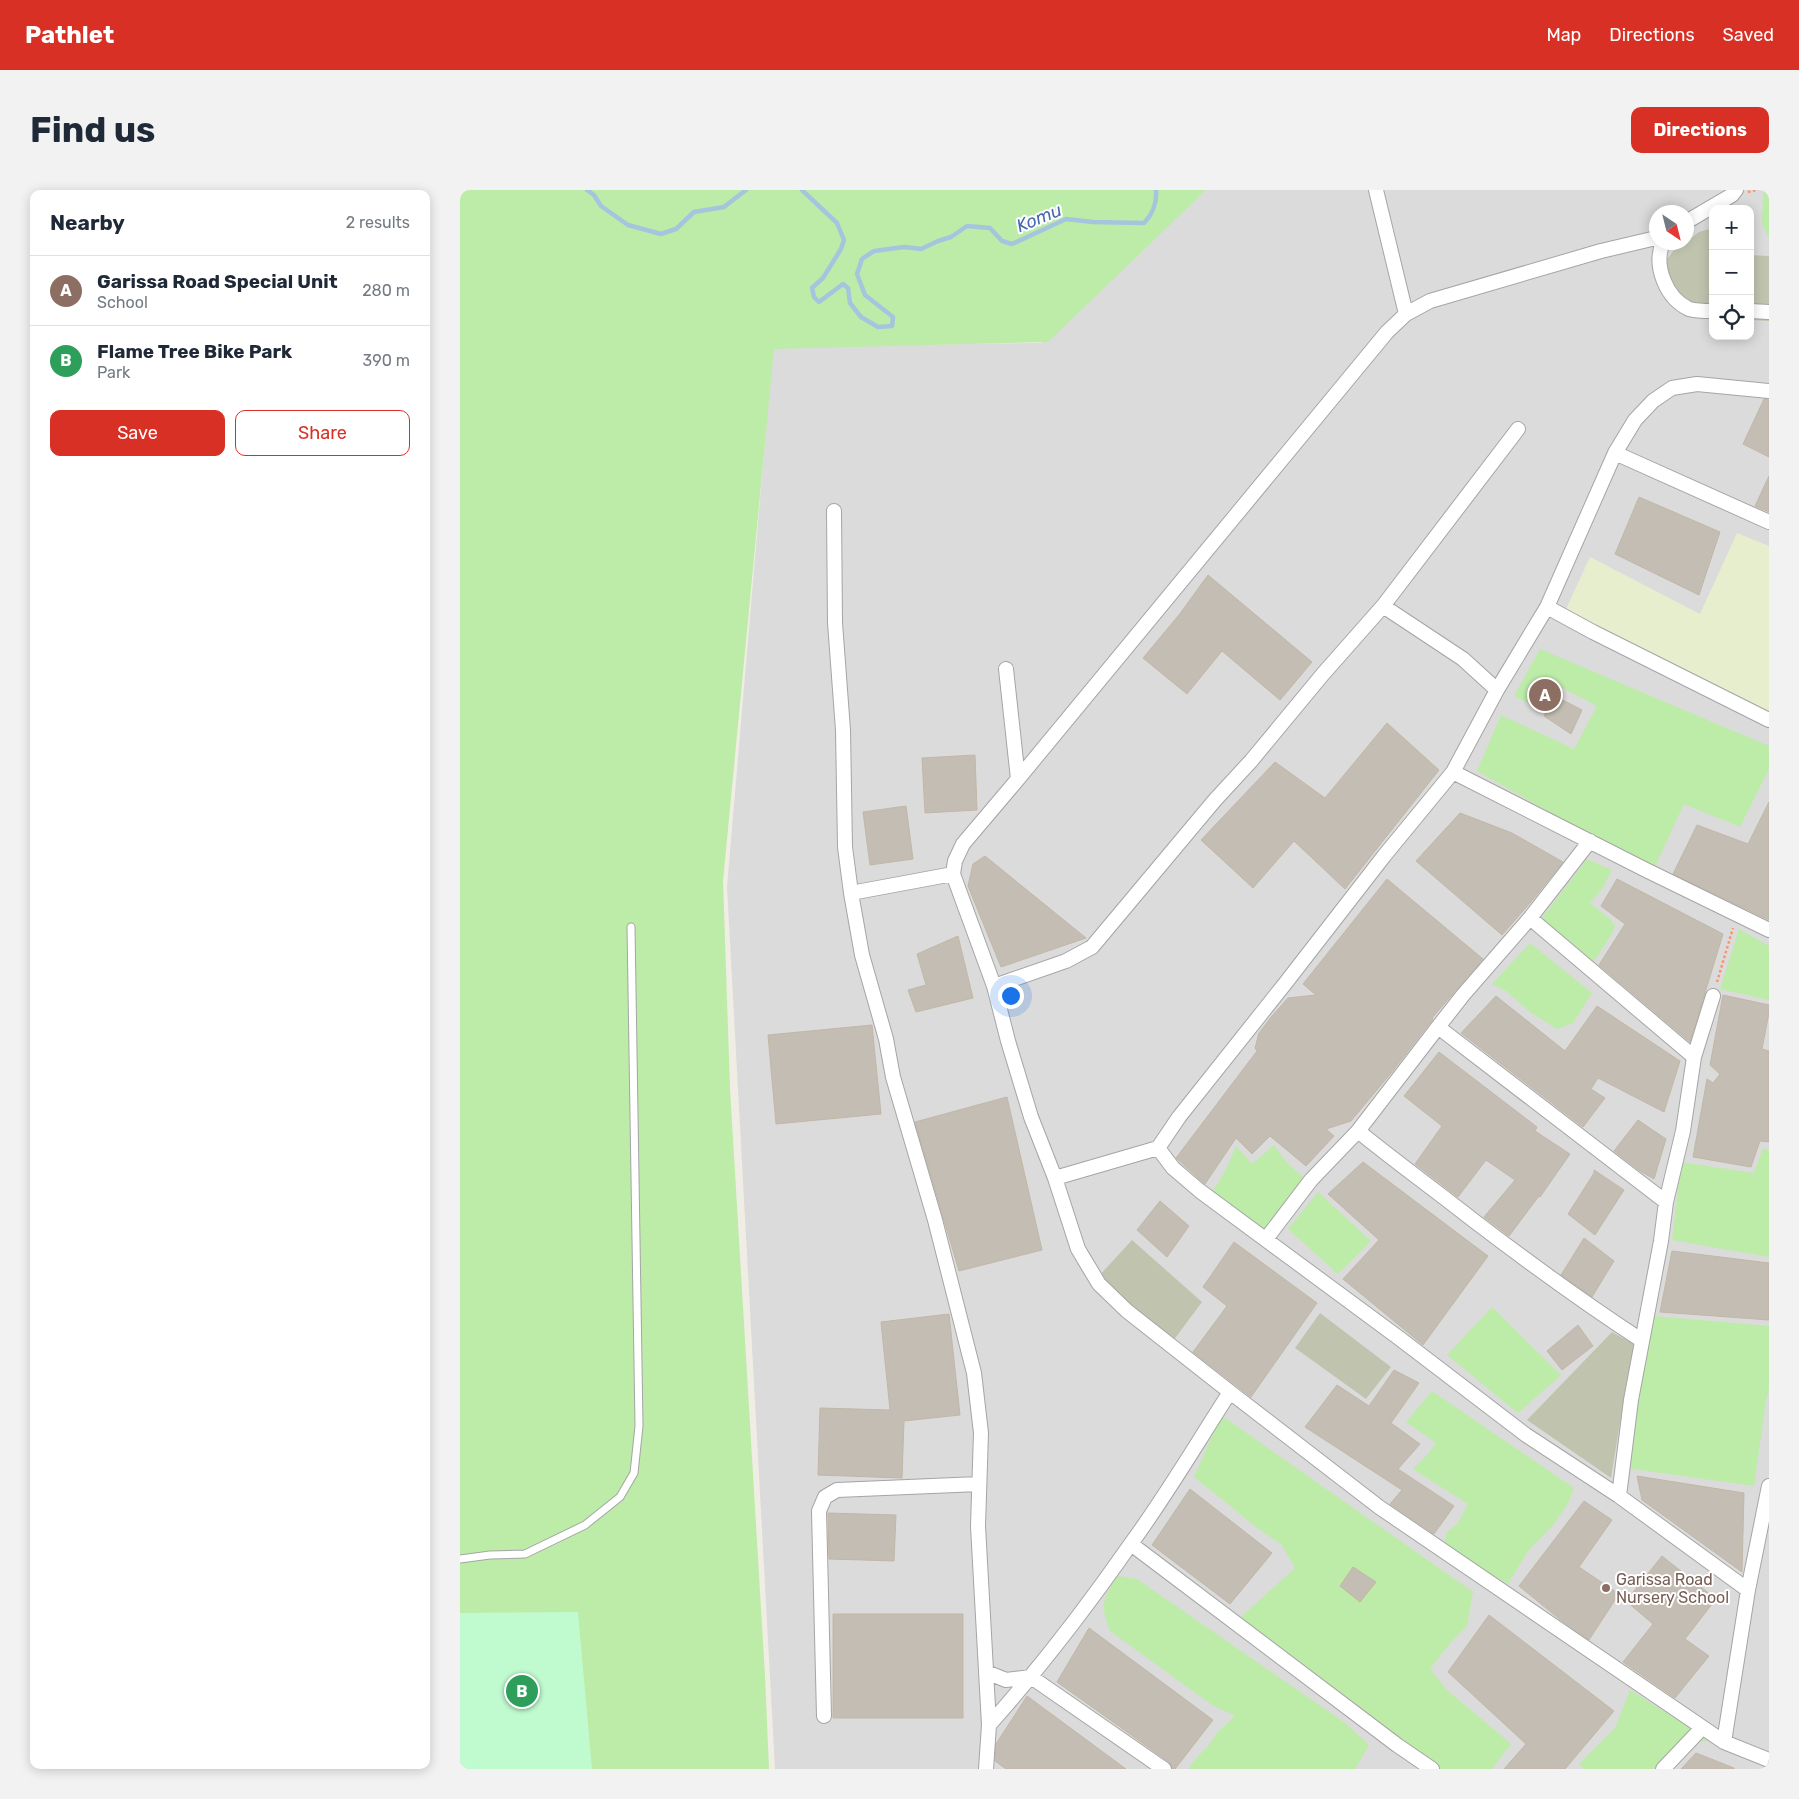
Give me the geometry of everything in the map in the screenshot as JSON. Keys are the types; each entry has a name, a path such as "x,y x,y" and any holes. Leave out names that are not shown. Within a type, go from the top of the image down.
{"street":[{"path":"1376,190 1406,314"},
{"path":"1694,217 1732,195 1736,190"},
{"path":"1649,240 1601,251 1430,301 1406,314 1386,332 963,844 955,861 953,874 994,986 1031,1117 1055,1178 1078,1249 1099,1284 1127,1311 1379,1507 1702,1728 1724,1742 1769,1760"},
{"path":"1659,250 1659,268 1666,285 1676,300 1690,309 1709,311"},
{"path":"1754,311 1769,312"},
{"path":"1055,1178 1158,1148 1178,1117 1290,978 1384,856 1453,772 1497,690 1547,607 1616,453 1635,420 1653,401 1672,388 1697,384 1769,391"},
{"path":"994,986 1066,961 1092,946 1383,606 1518,430"},
{"path":"1616,453 1769,522"},
{"path":"834,511 835,623 843,730 845,847 851,893 862,955 886,1039 893,1076 935,1220 974,1373 981,1433 979,1535 989,1725 986,1769"},
{"path":"1383,606 1462,659 1497,690"},
{"path":"1547,607 1769,720"},
{"path":"1006,669 1018,779"},
{"path":"1453,772 1769,930"},
{"path":"1266,1239 1311,1180 1358,1131 1463,995 1530,918 1590,841"},
{"path":"851,893 953,874"},
{"path":"1530,918 1694,1057"},
{"path":"1619,1496 1625,1435 1641,1340 1661,1241 1666,1202 1683,1131 1694,1057 1713,996"},
{"path":"1438,1027 1666,1202"},
{"path":"1358,1131 1529,1262 1592,1308 1641,1340"},
{"path":"1158,1148 1174,1168 1193,1185 1526,1435 1619,1496 1748,1590"},
{"path":"989,1725 1031,1677 1131,1544 1230,1392"},
{"path":"824,1716 819,1512 825,1497 837,1490 979,1484"},
{"path":"1724,1742 1748,1590 1769,1486"},
{"path":"1131,1544 1397,1745 1432,1769"},
{"path":"986,1672 1006,1680 1031,1677 1164,1769"},
{"path":"1663,1769 1702,1728"}],"lane":[{"path":"460,1559 490,1555 525,1554 585,1525 620,1497 634,1473 639,1426 631,927"}],"path":[{"path":"1713,996 1736,914"}],"shaded area":[{"path":"1205,190 1769,190 1769,1769 775,1769 727,887 773,347 1041,343"},
{"path":"1709,229 1709,318 1682,309 1665,274 1667,259 1674,250 1694,250 1694,236"},
{"path":"1754,255 1769,256 1769,321 1754,320"},
{"path":"1737,533 1769,546 1769,713 1729,692 1561,620 1590,557 1700,614"},
{"path":"1132,1240 1202,1302 1173,1341 1099,1276"},
{"path":"1320,1313 1391,1367 1366,1399 1295,1348"},
{"path":"1612,1332 1635,1345 1627,1379 1611,1478 1527,1420"}],"green space":[{"path":"460,190 1206,190 1048,342 774,349 723,881 730,1089 769,1769 460,1769"},
{"path":"1763,190 1769,190 1769,238 1762,224"},
{"path":"1540,649 1769,746 1769,769 1740,827 1684,804 1653,871 1477,771 1501,715 1574,749 1597,706 1549,681 1528,703 1514,696"},
{"path":"1587,859 1612,870 1602,889 1590,903 1615,925 1613,932 1593,963 1535,927"},
{"path":"1739,929 1769,946 1769,1000 1720,989"},
{"path":"1530,943 1592,993 1573,1023 1557,1029 1530,1012 1506,991 1492,984"},
{"path":"1274,1145 1286,1162 1304,1178 1261,1238 1201,1202 1218,1183 1226,1170 1236,1146 1252,1164"},
{"path":"1763,1148 1769,1150 1769,1257 1672,1240 1681,1162 1754,1173"},
{"path":"1318,1192 1371,1241 1338,1274 1288,1229"},
{"path":"1492,1307 1561,1375 1518,1413 1447,1355"},
{"path":"1654,1316 1769,1326 1769,1389 1754,1486 1625,1468"},
{"path":"1432,1391 1574,1488 1568,1503 1554,1524 1528,1551 1508,1584 1444,1546 1447,1532 1458,1523 1468,1504 1413,1469 1436,1443 1406,1422"},
{"path":"1221,1415 1473,1592 1467,1626 1451,1642 1430,1669 1447,1690 1511,1744 1492,1769 1438,1769 1233,1624 1295,1568 1281,1544 1260,1530 1194,1477"},
{"path":"1118,1576 1137,1579 1345,1723 1369,1745 1355,1769 1189,1769 1217,1733 1235,1716 1212,1705 1110,1631 1104,1602"},
{"path":"578,1612 592,1769 460,1769 460,1613"},
{"path":"1630,1690 1710,1740 1671,1749 1654,1769 1584,1769 1579,1764 1615,1728"}],"building":[{"path":"1764,399 1769,400 1769,457 1743,444"},
{"path":"1769,476 1769,512 1755,506"},
{"path":"1639,497 1720,532 1699,595 1615,554"},
{"path":"1208,575 1312,662 1280,700 1222,651 1187,694 1143,658 1179,615"},
{"path":"1555,696 1582,710 1571,734 1544,716"},
{"path":"1387,723 1439,770 1345,889 1294,841 1253,888 1201,840 1275,762 1325,798"},
{"path":"975,755 977,810 925,813 922,758"},
{"path":"1769,802 1769,920 1673,874 1697,825 1748,844"},
{"path":"906,806 913,859 870,865 863,812"},
{"path":"1460,813 1512,833 1563,862 1502,935 1416,861"},
{"path":"985,856 1086,938 1001,967 968,886 973,864"},
{"path":"1387,879 1483,959 1432,1018 1391,1073 1351,1121 1326,1129 1334,1136 1306,1166 1270,1136 1252,1154 1236,1138 1205,1184 1176,1158 1257,1051 1255,1048 1259,1033 1272,1016 1288,998 1316,995 1303,984"},
{"path":"1617,879 1723,934 1690,1042 1599,965 1625,924 1601,906"},
{"path":"958,936 973,998 916,1012 908,990 926,985 917,954"},
{"path":"1723,995 1769,1005 1762,1049 1769,1051 1769,1142 1760,1141 1751,1167 1693,1157 1707,1079 1713,1083 1720,1074 1710,1065"},
{"path":"1496,996 1565,1051 1597,1006 1680,1061 1664,1112 1598,1078 1591,1089 1605,1098 1583,1127 1461,1033"},
{"path":"872,1025 881,1114 776,1124 768,1035"},
{"path":"1439,1052 1537,1127 1535,1131 1570,1154 1540,1197 1509,1236 1484,1217 1515,1180 1486,1160 1458,1197 1415,1164 1442,1126 1404,1096"},
{"path":"1007,1097 1042,1250 959,1271 915,1122"},
{"path":"1638,1120 1666,1139 1654,1179 1614,1151"},
{"path":"1363,1162 1488,1256 1423,1345 1343,1279 1379,1240 1328,1194"},
{"path":"1594,1170 1624,1190 1595,1235 1568,1214 1594,1173"},
{"path":"1160,1201 1189,1226 1167,1257 1137,1230"},
{"path":"1584,1238 1614,1261 1592,1297 1561,1275"},
{"path":"1234,1242 1317,1303 1251,1397 1193,1352 1227,1306 1203,1287"},
{"path":"1672,1251 1769,1263 1769,1320 1660,1312"},
{"path":"949,1314 960,1415 904,1421 902,1478 818,1475 820,1408 890,1410 881,1322"},
{"path":"1578,1325 1593,1346 1562,1370 1547,1351"},
{"path":"1394,1370 1419,1383 1391,1423 1420,1444 1398,1469 1454,1506 1434,1534 1390,1504 1402,1490 1305,1427 1337,1385 1369,1406"},
{"path":"1637,1476 1744,1493 1742,1572 1642,1500"},
{"path":"1190,1489 1272,1553 1230,1604 1152,1545"},
{"path":"1584,1501 1612,1520 1579,1567 1619,1594 1589,1640 1519,1586"},
{"path":"828,1513 896,1515 894,1561 829,1559"},
{"path":"1662,1556 1716,1599 1685,1639 1709,1656 1675,1698 1623,1662 1653,1624 1626,1601"},
{"path":"1353,1567 1376,1582 1360,1602 1340,1586"},
{"path":"833,1614 963,1614 963,1718 833,1718"},
{"path":"1489,1615 1614,1711 1565,1769 1504,1769 1526,1744 1448,1672"},
{"path":"1089,1628 1213,1720 1175,1769 1173,1769 1169,1762 1057,1682"},
{"path":"1027,1696 1126,1769 1006,1769 995,1761 996,1744"},
{"path":"1696,1753 1734,1768 1734,1769 1681,1769"}],"waterway":[{"name":"Komu","path":"587,190 594,195 601,206 628,225 661,234 676,229 694,212 724,207 746,190"},
{"name":"Komu","path":"802,190 837,223 844,240 841,249 823,278 812,288 814,297 819,302 843,284 848,288 850,303 861,317 878,327 892,326 893,317 865,295 857,274 862,259 874,251 904,247 921,249 951,237 967,226 990,228 1002,241 1012,244 1066,219 1093,222 1144,223 1154,208 1156,190"}],"place":[{"name":"Garissa Road Special Unit","path":"1545,695"},
{"name":"Garissa Road Nursery School","path":"1606,1588"},
{"name":"Flame Tree Bike Park","path":"522,1691"}]}
